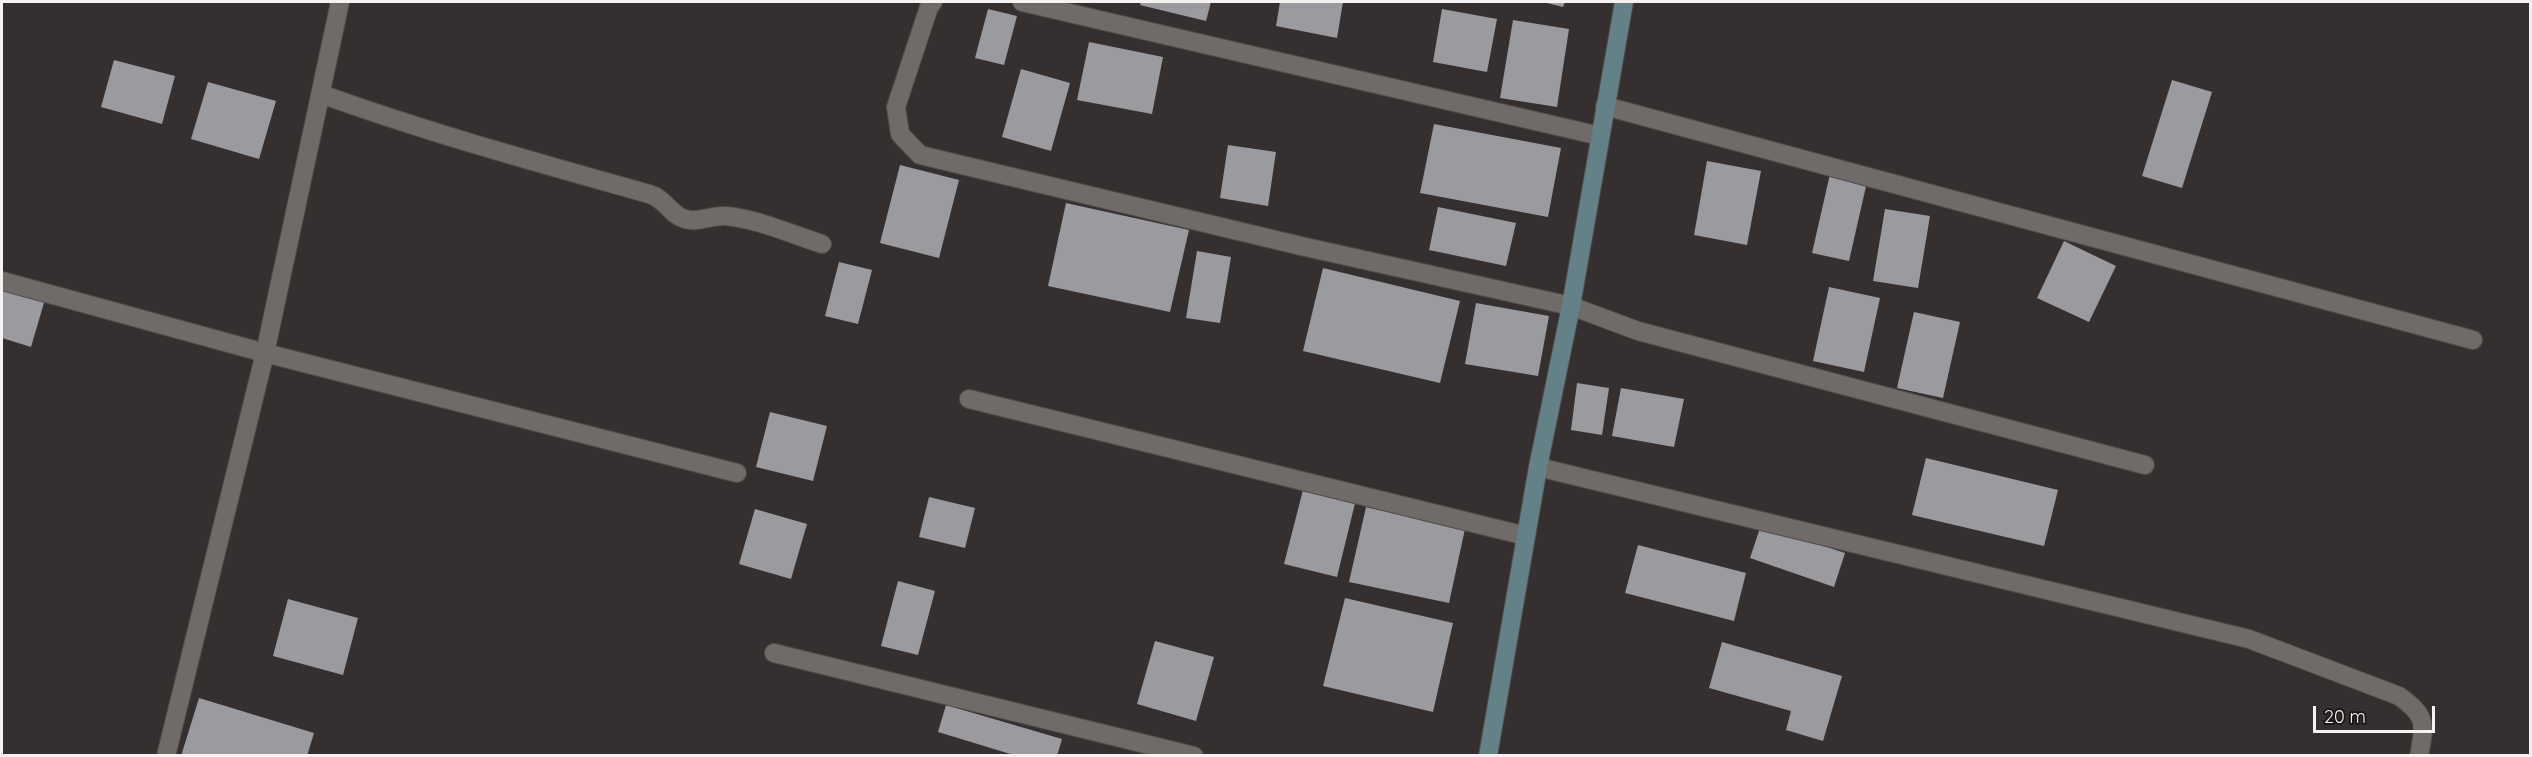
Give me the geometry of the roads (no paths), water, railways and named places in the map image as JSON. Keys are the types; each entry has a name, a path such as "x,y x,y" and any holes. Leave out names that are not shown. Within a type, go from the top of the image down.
{"street":[{"path":"166,756 265,352 340,2"},
{"path":"933,2 929,7 896,106 900,134 920,155 1300,246 1571,306 1638,331 2145,465"},
{"path":"1022,2 1600,136"},
{"path":"1488,756 1538,467 1571,306 1624,2"},
{"path":"321,94 469,143 595,180 652,194 661,199 676,216 687,220 726,216 744,219 822,244"},
{"path":"1605,106 2473,340"},
{"path":"2,280 265,352 737,472"},
{"path":"969,399 1526,536"},
{"path":"1538,467 2249,639 2399,696 2417,709 2424,729 2419,756"},
{"path":"774,653 1194,756"}]}
